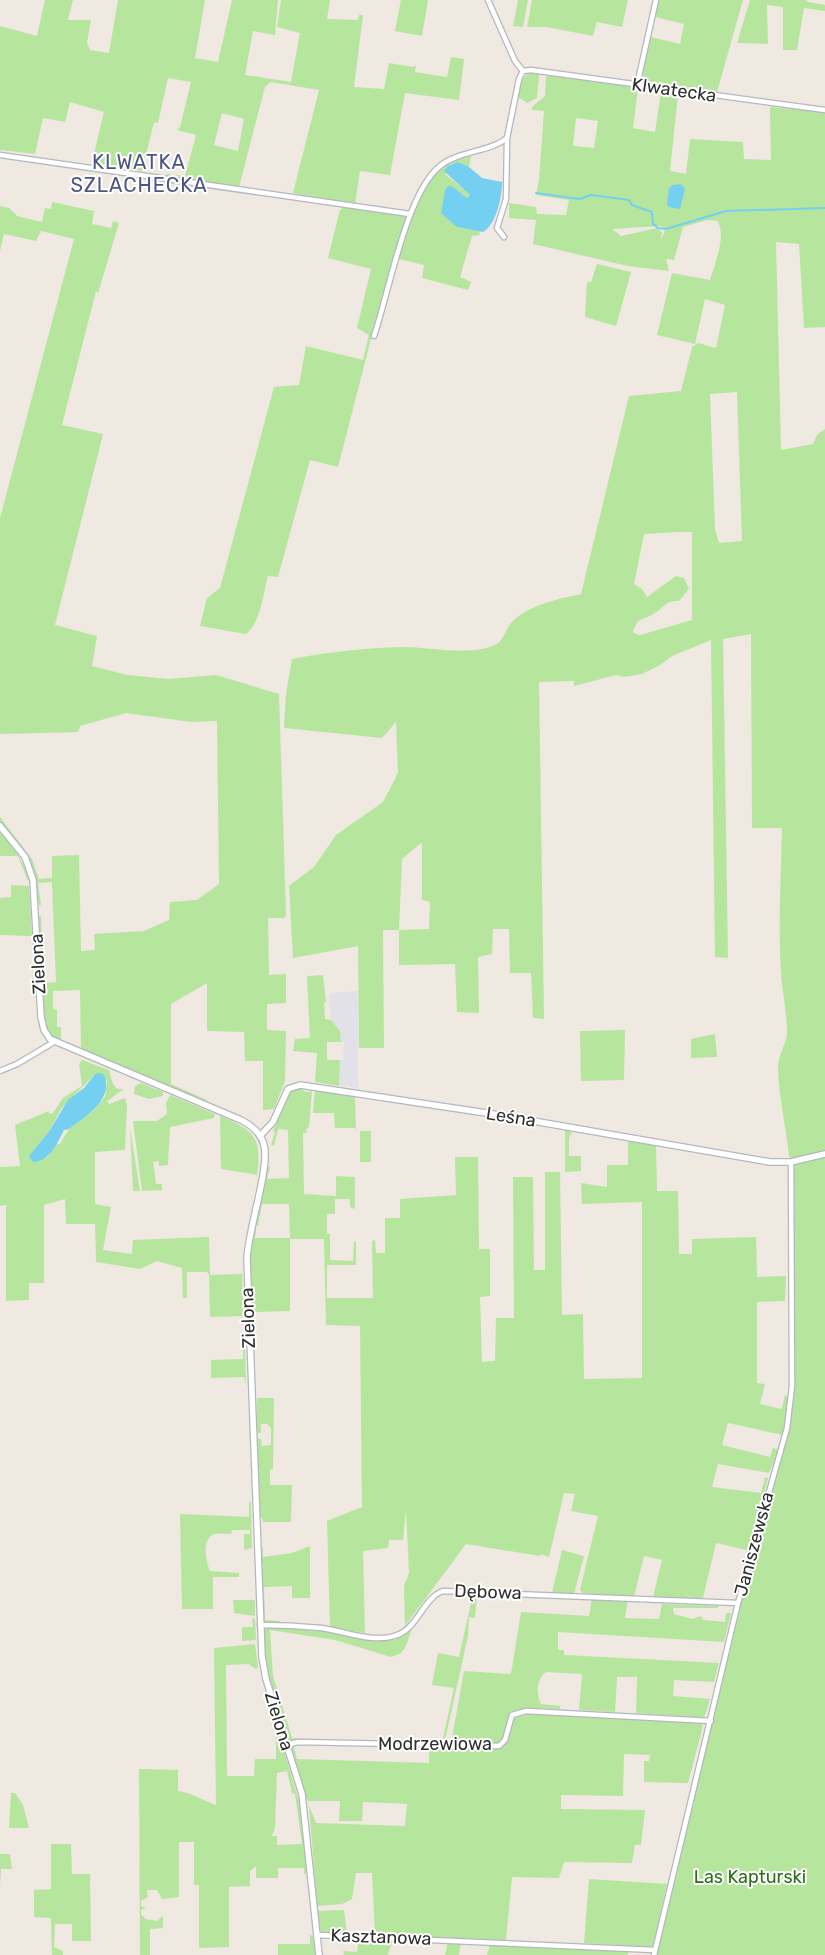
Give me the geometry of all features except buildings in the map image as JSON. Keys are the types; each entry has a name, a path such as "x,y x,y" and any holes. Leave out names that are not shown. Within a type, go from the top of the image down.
{"street":[{"path":"488,0 515,61 523,72 519,78 507,138 506,199 497,228 504,237"},
{"path":"637,85 656,0"},
{"name":"Klwatecka","path":"523,72 531,70 825,110"},
{"path":"374,336 410,214 426,182 438,167 452,158 507,138"},
{"path":"0,155 410,214"},
{"name":"Zielona","path":"0,826 25,857 33,880 41,1018 44,1030 54,1042"},
{"path":"0,1071 32,1056 54,1042 241,1120 254,1128 260,1136"},
{"name":"Leśna","path":"260,1136 273,1122 288,1089 300,1085 493,1114 770,1162 790,1162"},
{"name":"Zielona","path":"260,1136 265,1156 252,1218 247,1259 263,1667 305,1811 319,1955"},
{"path":"790,1162 825,1154"},
{"name":"Janiszewska","path":"654,1953 738,1603 775,1465 783,1442 790,1405 790,1162"},
{"name":"Dębowa","path":"260,1625 322,1628 376,1637 397,1635 414,1622 434,1596 443,1591 738,1603"},
{"name":"Modrzewiowa","path":"286,1745 298,1742 499,1746 505,1740 512,1715 526,1711 711,1721"},
{"name":"Kasztanowa","path":"317,1935 654,1953"}],"shaded area":[{"path":"358,991 358,1088 339,1085 340,1060 343,1060 344,1042 341,1042 340,1031 331,1020 329,1003 330,993"}],"green space":[{"path":"45,0 73,0 68,20 91,20 87,43 90,50 109,53 118,0 205,0 195,58 218,62 232,0 278,0 275,35 253,31 245,75 291,82 300,33 277,27 281,0 330,0 327,19 358,20 359,15 363,15 354,87 384,89 389,63 413,67 416,65 415,72 447,77 451,57 464,59 459,100 405,93 390,175 360,171 355,204 293,193 319,90 271,82 265,87 239,187 166,176 167,174 185,176 196,135 177,130 180,127 191,82 168,78 158,123 154,122 142,171 92,162 104,112 70,102 65,122 43,118 35,154 0,150 0,26 37,36","holes":["222,113 244,119 238,151 214,145"]},
{"path":"401,0 428,0 422,36 395,31"},
{"path":"518,0 528,0 523,27 513,26"},
{"path":"532,0 628,0 622,27 597,22 593,36 547,27 527,27"},
{"path":"659,0 743,0 717,92 648,81 642,74 651,37 680,44 684,24 655,17"},
{"path":"750,0 806,0 825,5 825,11 804,8 797,50 783,50 783,7 767,5 768,44 737,43"},
{"path":"529,72 538,73 539,76 537,98 527,103 518,97 522,80"},
{"name":"Las Kapturski","path":"552,74 638,88 633,128 655,132 661,92 678,95 670,171 686,174 690,139 743,142 744,159 771,160 770,107 825,112 825,327 804,328 799,244 776,242 781,450 813,444 817,435 825,429 825,1955 655,1955 717,1688 784,1448 793,1388 793,1172 789,1156 778,1069 779,1058 787,1033 780,954 782,828 752,828 751,634 723,639 728,958 715,957 711,640 672,656 660,665 642,674 624,677 616,675 574,686 574,681 539,682 544,1019 533,1018 531,973 510,973 509,929 493,929 492,954 478,957 479,1013 457,1012 455,964 399,965 399,930 383,930 384,1048 359,1048 358,946 293,958 289,886 314,867 336,835 383,802 398,773 396,722 382,738 284,728 286,694 292,659 360,649 413,647 459,651 482,649 500,642 511,623 535,607 581,594 629,396 681,391 692,347 698,343 716,348 725,305 705,299 695,344 657,335 672,273 710,280 720,243 721,235 718,221 707,220 683,227 674,260 666,259 669,271 628,266 533,244 536,220 509,218 509,203 536,207 537,214 566,215 569,200 536,195 539,180 544,111 532,110 532,107 545,96 546,77","holes":["576,118 598,121 594,148 573,146","661,226 665,230 661,240 662,232 657,228 621,236 612,229","737,392 742,541 719,543 715,529 710,394","692,532 692,620 640,635 633,633 639,621 655,613 667,603 679,601 689,589 684,578 676,576 647,597 642,589 634,584 644,534","422,842 422,900 430,902 429,929 399,930 402,859"]},
{"path":"471,156 469,167 458,162 445,174 470,195 467,198 453,187 444,199 442,210 460,228 479,231 480,235 472,236 460,277 471,282 468,290 422,278 424,265 399,259 420,199 432,177 447,165"},
{"path":"52,202 94,211 92,224 111,228 113,221 119,223 98,293 96,291 62,425 103,434 55,625 97,636 92,666 127,675 168,679 216,675 279,694 286,915 284,918 268,918 269,975 286,974 286,1003 267,1004 267,1030 286,1031 285,1081 274,1109 263,1110 263,1061 245,1061 244,1032 207,1031 207,983 171,1004 171,1084 207,1100 206,1103 67,1045 67,1042 81,1048 80,990 53,991 53,1009 57,1010 57,1027 61,1027 61,1041 51,1036 45,1025 39,916 41,916 44,983 56,982 52,882 38,883 41,905 39,905 32,869 23,851 0,822 0,817 32,859 39,879 52,878 52,856 79,855 81,951 95,950 94,934 144,931 169,920 170,902 197,900 219,884 217,721 191,722 126,713 80,726 78,732 0,734 0,518 74,239 41,231 36,241 4,234 0,251 0,206 9,208 17,216 42,222 45,208 51,209"},
{"path":"343,207 407,217 372,335 338,467 310,460 278,577 268,576 258,615 251,629 246,634 200,626 207,598 220,588 274,387 299,385 306,346 363,360 369,335 357,328 371,269 328,258 340,210"},
{"path":"597,264 631,272 616,326 585,317 587,282 591,282"},
{"path":"0,831 16,851 31,879 28,881 18,856 0,856"},
{"path":"11,885 29,886 32,936 0,935 0,898 11,897"},
{"path":"323,975 326,1002 324,1003 325,1019 331,1020 340,1031 341,1042 327,1042 327,1060 340,1060 339,1086 315,1082 317,1053 293,1051 295,1039 310,1038 307,976"},
{"path":"625,1030 624,1080 581,1081 580,1031"},
{"path":"715,1034 717,1057 691,1058 691,1039"},
{"path":"82,1060 109,1070 115,1086 124,1089 107,1101 109,1104 125,1098 127,1105 125,1150 95,1152 95,1204 111,1207 103,1250 132,1254 133,1240 209,1237 210,1275 242,1274 244,1316 210,1317 209,1275 207,1272 187,1272 187,1298 183,1298 182,1268 157,1261 140,1269 96,1262 95,1224 66,1224 65,1199 44,1205 44,1283 29,1283 29,1300 6,1301 6,1205 0,1206 0,1167 20,1166 15,1125 49,1111 49,1114 53,1113 63,1098 82,1086 79,1064","holes":["95,1074 107,1081 105,1097 93,1111 69,1129 60,1144 57,1144 46,1159 48,1133 61,1109"]},
{"path":"141,1083 163,1092 163,1096 149,1099 134,1094 135,1086"},
{"path":"303,1087 303,1091 310,1092 311,1089 312,1091 309,1127 306,1133 303,1133 304,1194 336,1196 336,1176 355,1177 355,1209 350,1207 350,1199 335,1199 335,1214 327,1214 327,1234 330,1234 330,1260 353,1261 354,1241 356,1242 356,1265 327,1265 327,1298 373,1298 372,1241 375,1240 376,1253 385,1253 385,1218 400,1218 400,1199 456,1195 455,1157 478,1157 479,1249 490,1249 490,1296 480,1297 482,1362 495,1361 496,1318 514,1318 513,1177 533,1177 534,1270 545,1270 545,1172 560,1172 562,1315 583,1314 584,1379 642,1378 642,1202 582,1204 581,1183 607,1187 607,1165 628,1165 628,1139 656,1144 657,1191 678,1191 679,1254 692,1254 692,1239 756,1237 757,1277 786,1276 785,1301 757,1302 757,1383 765,1384 760,1404 782,1409 785,1395 789,1397 783,1435 728,1423 722,1445 770,1457 773,1448 779,1450 769,1473 718,1464 712,1487 761,1493 765,1477 768,1478 751,1551 716,1543 703,1598 653,1597 662,1560 644,1556 634,1597 583,1593 580,1590 598,1516 571,1511 575,1494 564,1493 549,1557 541,1554 540,1556 466,1544 405,1626 404,1586 409,1573 406,1509 403,1540 389,1540 388,1548 363,1551 365,1633 330,1628 327,1521 362,1507 360,1326 326,1325 324,1239 290,1239 290,1311 255,1312 255,1324 251,1324 249,1258 253,1230 256,1230 255,1238 290,1238 289,1204 262,1204 258,1226 254,1225 266,1167 270,1167 267,1179 289,1178 288,1130 278,1129 274,1146 271,1145 275,1132 273,1131 290,1091"},
{"path":"315,1089 343,1093 344,1096 355,1095 356,1132 355,1128 335,1128 334,1113 313,1113"},
{"path":"170,1095 215,1114 214,1118 170,1127 168,1165 159,1166 159,1161 153,1162 156,1184 162,1184 162,1190 142,1191 133,1121 157,1121 167,1114 166,1103"},
{"path":"220,1116 241,1126 253,1137 257,1144 258,1153 257,1175 221,1169"},
{"path":"130,1128 140,1191 133,1191"},
{"path":"565,1130 572,1132 569,1138 569,1156 581,1156 581,1171 565,1172"},
{"path":"360,1131 371,1131 371,1162 360,1162"},
{"path":"243,1347 245,1347 246,1384 244,1377 211,1378 211,1360 243,1359"},
{"path":"257,1398 274,1398 273,1469 270,1470 270,1485 292,1485 291,1522 263,1522 262,1518 258,1516 256,1438 261,1439 262,1446 271,1445 271,1428 267,1424 261,1424 261,1433 257,1433"},
{"path":"249,1502 251,1502 252,1548 244,1550 244,1534 250,1534 250,1530 232,1530 231,1534 213,1535 206,1543 206,1558 210,1571 239,1573 239,1577 213,1577 213,1609 182,1609 180,1514 249,1517"},
{"path":"310,1546 310,1598 292,1598 292,1586 264,1587 265,1620 280,1621 279,1623 264,1622 261,1570 263,1567 260,1567 259,1549 263,1548 263,1557 292,1553"},
{"path":"562,1550 584,1556 574,1594 552,1593"},
{"path":"473,1594 477,1595 475,1618 469,1617 468,1636 445,1740 442,1743 454,1688 432,1685 438,1653 459,1657"},
{"path":"592,1598 628,1600 625,1618 659,1619 662,1604 718,1606 718,1608 673,1608 674,1614 692,1619 701,1616 703,1620 725,1622 726,1613 731,1613 724,1642 558,1632 558,1650 564,1650 564,1655 719,1663 714,1682 674,1680 673,1696 710,1699 704,1718 636,1713 637,1677 617,1677 615,1712 579,1710 582,1674 546,1672 540,1679 538,1695 541,1704 560,1706 560,1709 534,1708 539,1713 700,1721 703,1726 688,1783 644,1782 644,1761 649,1761 650,1755 624,1754 623,1796 561,1795 561,1809 645,1810 641,1845 635,1845 632,1863 564,1862 559,1878 512,1877 506,1940 375,1935 372,1873 356,1873 352,1899 342,1904 317,1906 309,1805 316,1823 405,1826 407,1804 363,1802 362,1821 339,1821 340,1801 308,1801 306,1799 291,1748 294,1746 297,1759 429,1763 429,1748 496,1748 505,1746 499,1744 451,1744 464,1671 511,1674 521,1612 589,1616"},
{"path":"233,1600 255,1600 255,1616 234,1613"},
{"path":"252,1618 255,1619 256,1640 242,1641 242,1627 253,1627"},
{"path":"413,1626 405,1648 401,1653 391,1657 335,1640 270,1630 273,1676 292,1738 310,1739 287,1740 267,1671 263,1629 270,1627 319,1631 387,1641 395,1640"},
{"path":"255,1644 258,1667 256,1669 248,1664 226,1665 227,1776 254,1776 255,1759 276,1759 276,1734 272,1718 274,1717 301,1808 307,1873 304,1874 304,1868 278,1868 278,1878 256,1878 256,1866 250,1871 250,1886 229,1887 229,1947 199,1948 199,1885 194,1885 194,1842 179,1842 179,1897 162,1899 157,1890 147,1890 148,1897 141,1901 141,1906 146,1908 141,1910 141,1914 146,1919 157,1921 163,1916 163,1928 150,1929 150,1955 140,1955 139,1769 178,1770 178,1791 216,1805 214,1648","holes":["287,1771 292,1793 295,1794 302,1844 277,1845 277,1836 272,1836 275,1828 277,1773"]},
{"path":"11,1793 15,1793 23,1805 29,1828 9,1828"},
{"path":"51,1844 71,1844 72,1874 90,1874 91,1941 72,1941 72,1924 55,1924 54,1947 63,1951 63,1955 52,1955 51,1918 34,1917 34,1890 51,1889"},
{"path":"0,1854 10,1854 12,1869 1,1869 0,1886"},
{"path":"589,1879 667,1884 653,1947 584,1943"},
{"path":"344,1910 347,1934 321,1933 317,1911"},
{"path":"310,1935 313,1936 315,1955 278,1955 278,1944 310,1944"},
{"path":"359,1939 399,1941 398,1944 391,1945 388,1955 344,1955 343,1951 357,1952"},
{"path":"448,1942 461,1942 459,1955 445,1955"},
{"path":"490,1944 628,1952 628,1955 487,1955"}],"water":[{"path":"458,162 469,167 482,178 502,182 501,195 495,217 483,232 457,227 441,213 445,190 448,186 453,187 467,198 470,195 444,171 448,166"},
{"path":"681,184 685,189 680,209 669,207 667,205 669,188 673,185"},
{"path":"100,1073 104,1075 106,1084 102,1100 83,1119 69,1129 64,1130 56,1146 44,1159 33,1162 29,1156 48,1133 68,1100 84,1088 95,1074"}],"waterway":[{"path":"536,193 580,199 591,195 629,200 632,205 652,212 653,224 658,228 666,229 726,211 825,208"}],"district":[{"name":"KLWATKA SZLACHECKA","path":"139,174"}]}
